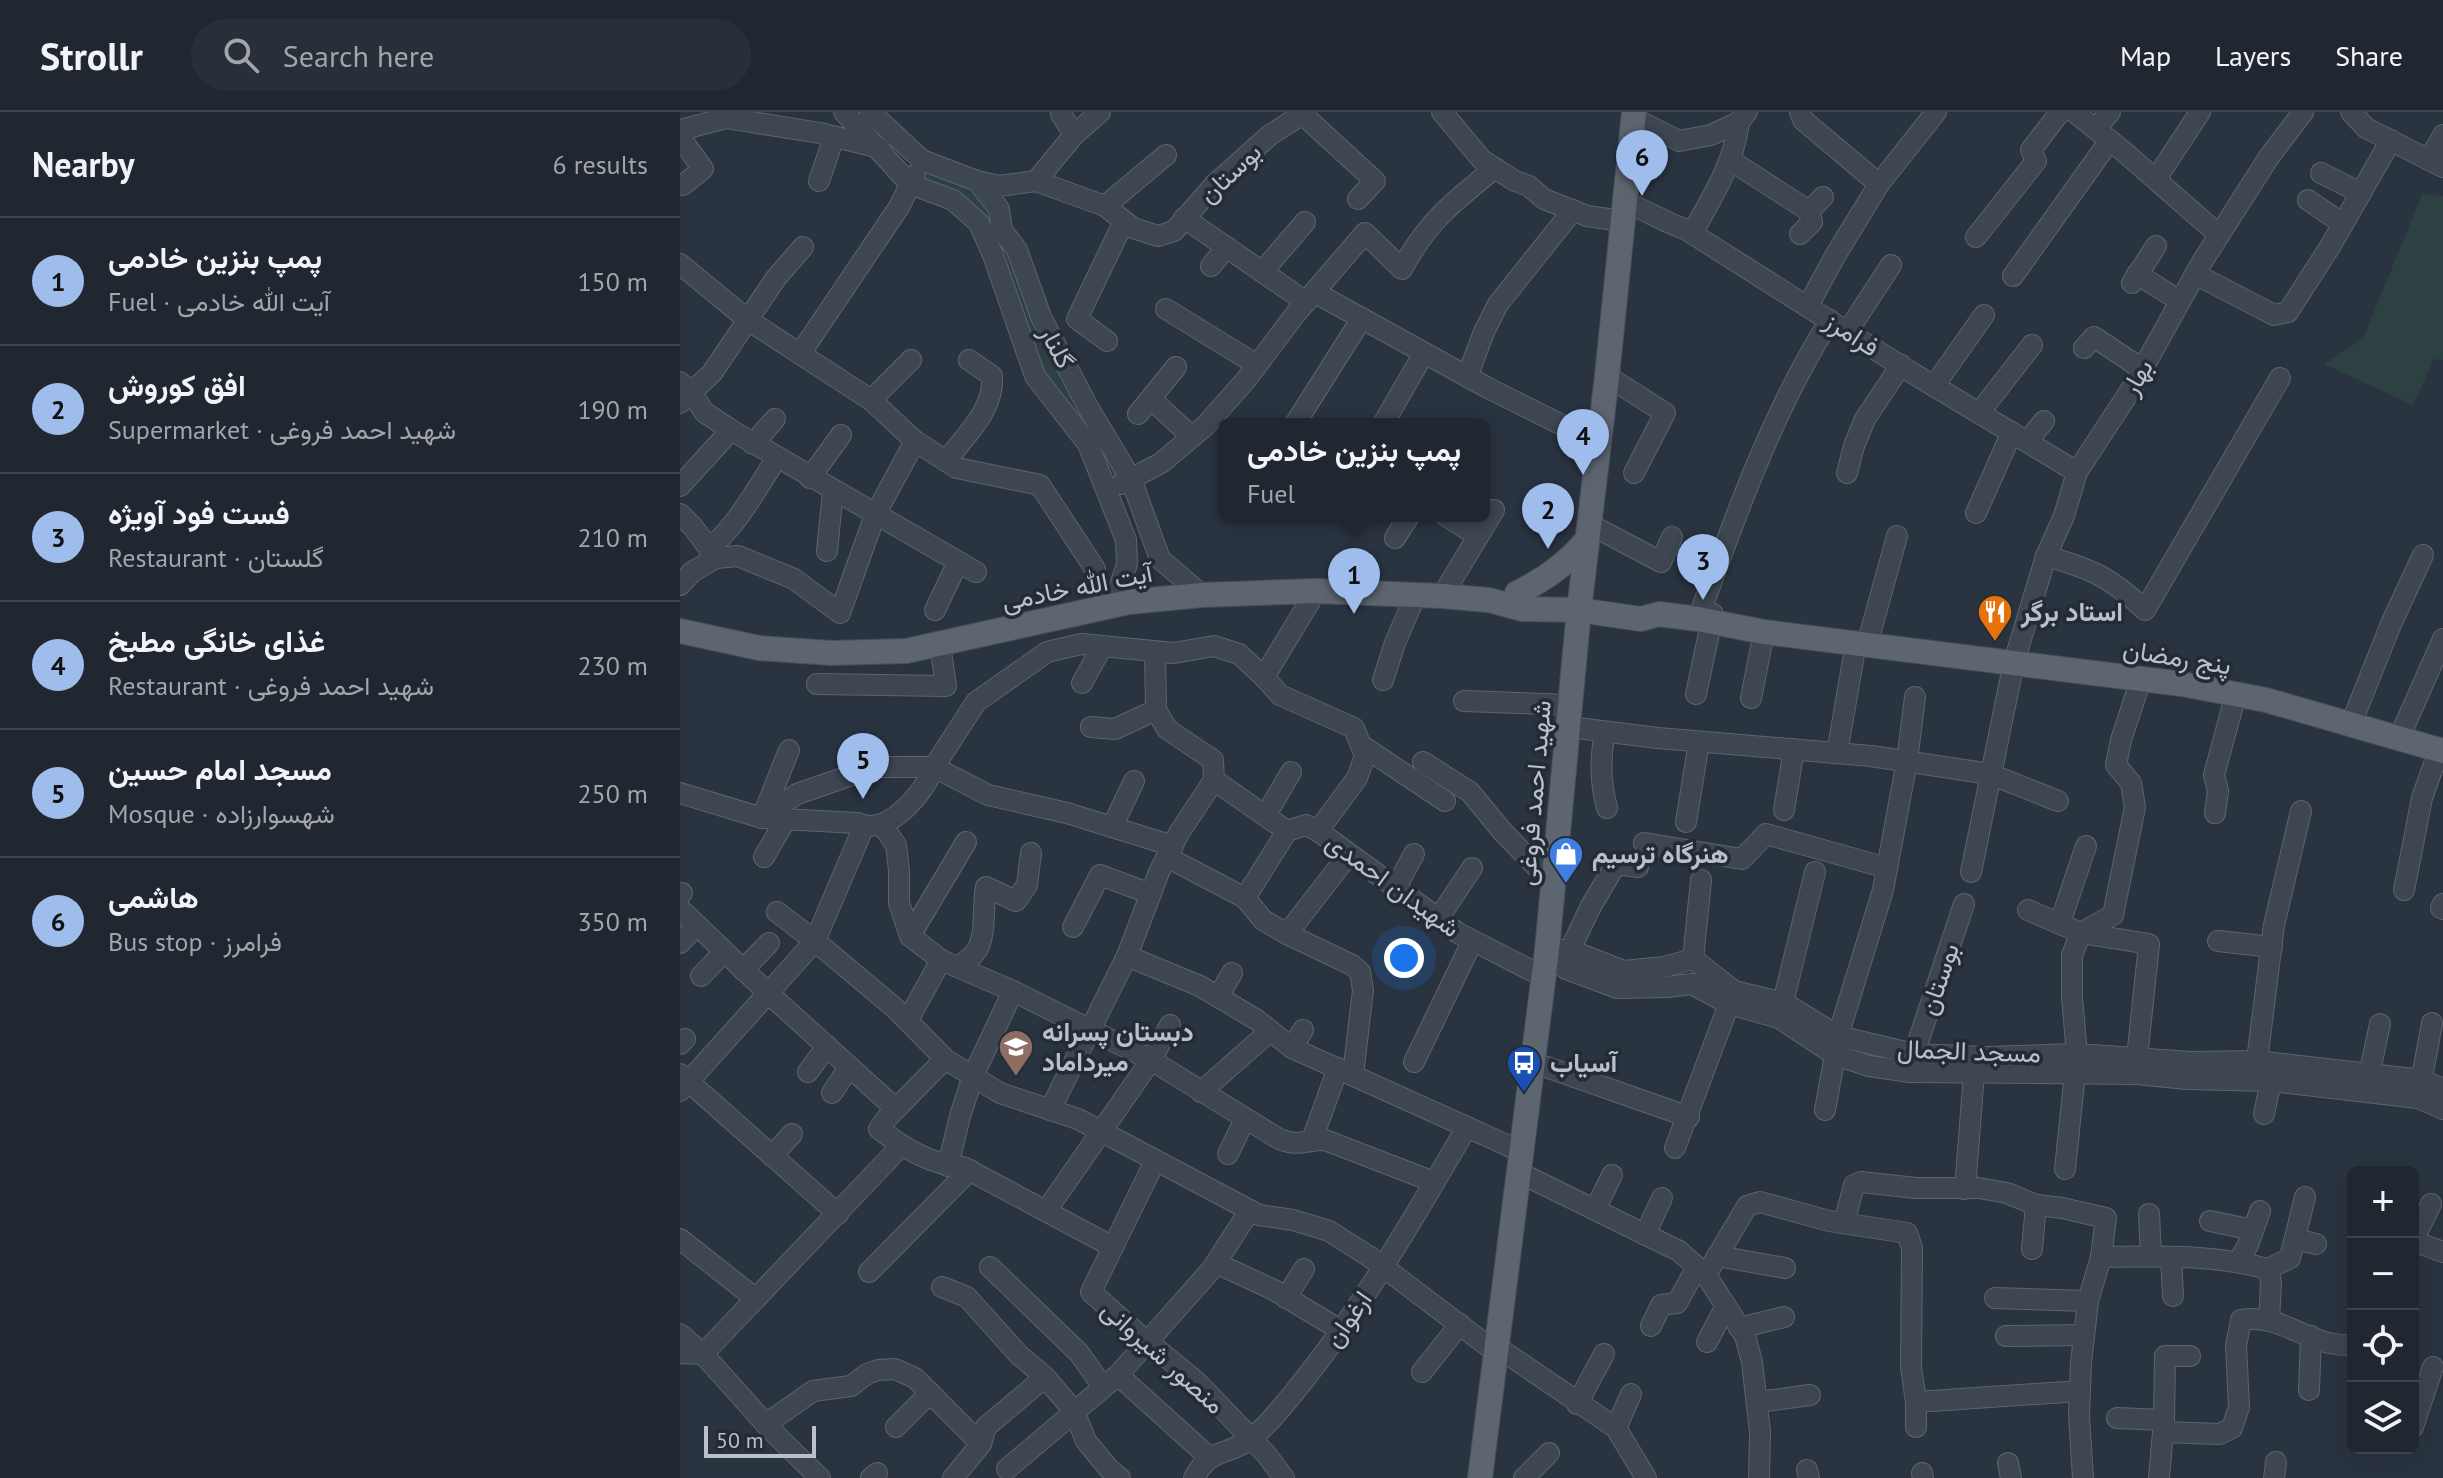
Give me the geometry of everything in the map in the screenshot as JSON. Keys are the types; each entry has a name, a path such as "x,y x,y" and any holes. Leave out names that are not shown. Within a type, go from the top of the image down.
{"main road":[{"name":"شهید احمد فروغی","path":"1483,1476 1544,977 1559,950 1553,884 1587,533 1634,115"},
{"path":"1574,658 1569,645 1551,622 1520,601 1537,583 1556,570 1587,533"},
{"name":"آیت الله خادمی","path":"680,631 759,648 831,653 906,651 1044,620 1112,600 1129,602 1202,595 1316,591 1580,604"},
{"name":"پنج رمضان","path":"1580,604 1642,604 1659,614"},
{"name":"پنج رمضان","path":"1580,604 1641,619 1659,614 1707,618 1764,632 2014,662 2236,694 2441,750"},
{"path":"1574,658 1591,634 1628,616"}],"street":[{"path":"844,112 880,148"},
{"path":"870,112 894,122 922,160 999,186 1036,181 1105,206 1124,221 1077,319 1107,341"},
{"path":"1036,181 1074,135 1100,112"},
{"name":"فرامرز","path":"1442,112 1482,160 1515,181 1529,186 1544,199 1587,216 1644,209 1692,233 2077,472"},
{"path":"1800,112 1803,120 1879,184"},
{"path":"1808,306 1879,184 1936,112"},
{"path":"1976,237 2036,161 2031,150 2060,112"},
{"path":"2074,112 2219,235"},
{"path":"2013,276 2103,134 2110,112"},
{"path":"2156,179 2200,112"},
{"name":"بهار","path":"1971,872 2014,662 2046,556 2064,516 2077,472 2142,369 2219,235 2269,157 2303,112"},
{"path":"2351,112 2366,128 2436,163 2443,135"},
{"path":"1304,113 1375,181 1358,199"},
{"name":"بوستان","path":"1124,221 1133,228 1158,236 1174,231 1237,164 1270,135 1304,113"},
{"path":"1061,114 1074,135"},
{"path":"1634,115 1679,141 1711,135 1743,117"},
{"path":"1692,233 1730,160 1743,117"},
{"path":"683,185 703,169 687,126 726,118 880,148"},
{"path":"880,148 894,122"},
{"path":"819,181 834,137"},
{"path":"2195,274 2274,315 2288,312 2391,140"},
{"name":"گلنار","path":"880,148 910,184 953,200 979,223 1035,376 1088,444 1109,491 1126,540 1127,564 1112,600"},
{"path":"1105,206 1166,155"},
{"path":"800,354 899,207 922,160"},
{"path":"1730,160 1816,204 1812,222 1800,234"},
{"path":"1109,491 1161,463 1205,426 1365,233 1402,269 1414,246 1445,209 1495,168"},
{"path":"2321,173 2361,193"},
{"name":"گلنار","path":"977,181 999,209 1002,230 1017,250 1041,317 1089,409 1131,479 1160,559 1202,595"},
{"path":"2308,200 2343,224"},
{"path":"1467,377 1498,304 1573,210"},
{"path":"1184,218 1262,272 1310,297 1362,318 1467,377 1598,443"},
{"path":"1262,272 1305,222"},
{"path":"2156,246 2134,279 2180,301"},
{"path":"803,247 776,278 712,373 684,393 704,412 753,444 976,572"},
{"path":"1211,266 1227,247"},
{"path":"680,264 748,320 800,354 864,387 915,441 957,468 1040,485 1095,569"},
{"path":"1696,694 1707,618 1731,528 1802,364 1891,265"},
{"path":"1166,309 1257,365"},
{"path":"1934,386 1984,315"},
{"path":"1299,418 1362,318"},
{"path":"2084,348 2094,337 2142,369"},
{"path":"1979,413 2032,345"},
{"path":"1386,418 1424,353"},
{"path":"864,387 911,360"},
{"path":"946,461 985,409 993,390 992,376 969,360"},
{"path":"1847,473 1865,419 1901,365"},
{"path":"1176,367 1144,406 1192,437"},
{"path":"1607,376 1665,413 1634,473"},
{"path":"2046,556 2083,566 2118,585 2145,610 2280,378"},
{"path":"753,444 775,419"},
{"path":"1976,513 2020,437 2044,421"},
{"path":"680,486 731,430"},
{"path":"810,478 841,435"},
{"path":"680,514 713,553 738,556 794,579 840,613 875,515 915,441"},
{"path":"684,571 713,553 777,458"},
{"path":"827,551 833,491"},
{"path":"1490,516 1494,510"},
{"path":"1395,538 1405,522"},
{"path":"1456,522 1478,536"},
{"path":"1442,596 1487,522"},
{"path":"1587,533 1661,562 1672,537"},
{"path":"1837,753 1861,644 1897,536"},
{"path":"2351,724 2423,555"},
{"path":"935,610 958,562"},
{"path":"1264,677 1316,591"},
{"path":"1383,680 1416,594"},
{"path":"1044,620 1047,652"},
{"path":"1751,698 1764,632"},
{"path":"2399,738 2443,639"},
{"path":"838,1214 683,1082 815,941 873,826 905,810 976,702 1047,652 1081,644 1174,653 1214,646 1239,654 1280,695 1354,728 1365,756 1357,778 1318,831"},
{"path":"817,684 946,686 940,645"},
{"path":"1082,683 1102,647"},
{"path":"1091,727 1115,729 1156,710 1155,652"},
{"path":"2065,1169 2076,1053 2072,955 2081,933 2113,915 2135,807 2131,783 2116,765 2141,679"},
{"path":"2215,813 2218,791 2214,775 2236,694"},
{"path":"1825,1110 1837,1045 1883,890 1907,761 1915,697"},
{"path":"1464,701 1570,716 1605,732 1837,753 1990,774 2058,801"},
{"name":"شهیدان احمدی","path":"1156,710 1167,729 1213,760 1214,780 1287,831 1306,825 1318,831 1472,942 1544,977"},
{"path":"1605,732 1601,784 1607,808"},
{"path":"1686,822 1699,742"},
{"path":"1361,745 1445,801"},
{"path":"1784,810 1794,749"},
{"path":"762,818 789,750"},
{"path":"2404,890 2422,798 2441,750"},
{"path":"1423,762 1470,792 1553,884"},
{"path":"762,818 797,794 875,767 934,767 988,795 1112,827 1170,852 1245,898 1257,926 1287,934 1352,965 1360,972 1363,990 1345,1072 1312,1140"},
{"path":"1266,815 1291,772"},
{"path":"1050,1110 1127,956 1170,852 1214,780"},
{"path":"1112,827 1134,781"},
{"path":"680,793 762,818 873,826 896,845 899,903 910,936 949,964 1013,991 1151,1060 1279,1139 1295,1145 1325,1140 1434,1182"},
{"path":"2258,1053 2274,925 2301,811"},
{"path":"764,857 786,819"},
{"path":"1245,898 1287,831"},
{"path":"1644,843 1742,859 1766,834 1887,868"},
{"path":"910,936 966,842"},
{"path":"2060,923 2086,846"},
{"path":"908,1020 949,964 977,952 983,930 982,904 986,887 1016,901 1027,885 1031,853"},
{"path":"1287,934 1349,854"},
{"path":"1395,889 1414,854"},
{"path":"1638,867 1616,864 1559,950 1624,971 1664,967 1693,959 1701,880"},
{"path":"1438,919 1472,868"},
{"path":"1782,1010 1815,872"},
{"path":"1073,927 1100,875 1151,894"},
{"path":"681,899 697,925 724,952 896,1109"},
{"name":"بوستان","path":"1914,1054 1964,904"},
{"path":"2028,910 2081,933 2149,944 2139,1047"},
{"path":"777,912 908,1020 945,1059 1000,1093 1078,1119 1259,1215 1293,1220 1329,1231 1384,1267 1497,1350 1616,1428 1646,1478"},
{"path":"680,943 697,925"},
{"path":"2218,941 2272,947"},
{"path":"1414,1062 1472,942"},
{"path":"743,970 769,943"},
{"name":"مسجد الجمال","path":"1559,950 1566,969 1617,988 1692,984 1729,1004 1782,1010"},
{"path":"701,976 724,952"},
{"path":"1127,956 1200,986 1257,1020 1292,1048 1467,1127 1595,1210 1679,1251 1701,1271 1745,1336 1758,1402 1759,1478"},
{"name":"مسجد الجمال","path":"1693,959 1734,991 1782,1010 1869,1066 1910,1072 1974,1073 2076,1053 2185,1088 2271,1081 2422,1080"},
{"path":"1218,997 1232,973"},
{"path":"948,1166 973,1076 1013,991"},
{"path":"1675,1148 1729,1004"},
{"path":"2422,1080 2432,1023"},
{"path":"2370,1067 2380,1024"},
{"path":"1046,1211 1151,1060 1170,1025"},
{"path":"1292,1048 1303,1030"},
{"path":"1201,1092 1269,1032"},
{"name":"مسجد الجمال","path":"1837,1045 1914,1054 1985,1057 2139,1047 2190,1062 2258,1053 2370,1067 2422,1080 2443,1089"},
{"path":"808,1072 827,1046"},
{"path":"945,1059 879,1129 901,1146 948,1166 970,1170 1113,1247 1155,1161"},
{"path":"1535,1063 1689,1117"},
{"path":"832,1093 849,1067"},
{"name":"مسجد الجمال","path":"1965,1189 1974,1073"},
{"name":"مسجد الجمال","path":"2422,1080 2443,1109"},
{"path":"2264,1114 2271,1081"},
{"path":"1228,1154 1245,1119"},
{"name":"ارغوان","path":"1194,1478 1200,1465 1216,1453 1251,1439 1280,1409 1342,1331 1467,1127"},
{"path":"772,1156 792,1134"},
{"path":"680,1353 703,1354 901,1146"},
{"path":"869,1272 970,1170"},
{"path":"1595,1210 1612,1175"},
{"path":"1844,1223 1854,1185 1858,1182 1916,1188 1979,1188 2007,1193 2036,1205 2106,1218 2084,1335 2079,1416 2083,1478"},
{"path":"2101,1257 2239,1261 2268,1269 2290,1258 2305,1197"},
{"path":"1645,1235 1662,1198"},
{"path":"1651,1326 1661,1305 1677,1303 1701,1271 1717,1256 1747,1206 1760,1202 1844,1223 1907,1233 1912,1248 1911,1367 1916,1427"},
{"path":"2414,1238 2431,1204"},
{"path":"2032,1249 2036,1205"},
{"path":"1007,1469 1110,1381 1147,1342 1216,1263 1250,1210"},
{"path":"2149,1214 2173,1296"},
{"path":"2210,1221 2257,1221 2239,1261"},
{"path":"680,1239 756,1299"},
{"path":"2295,1239 2316,1244"},
{"path":"2419,1243 2443,1252"},
{"name":"منصور شیروانی","path":"1113,1247 1091,1292 1197,1382 1284,1478"},
{"path":"1717,1256 1785,1268"},
{"path":"1216,1263 1286,1298 1342,1331"},
{"path":"990,1267 1110,1381 1210,1458"},
{"path":"1286,1298 1304,1269"},
{"path":"2260,1320 2271,1283 2268,1269"},
{"path":"942,1287 967,1297 1019,1355 1045,1377 1074,1411 1086,1441 1120,1478"},
{"path":"1995,1298 2088,1301"},
{"path":"1707,1342 1726,1306"},
{"path":"1739,1328 1784,1317"},
{"path":"2117,1418 2220,1434 2232,1428 2239,1407 2236,1346 2241,1320 2260,1320 2331,1344 2347,1345"},
{"path":"1422,1372 1460,1324"},
{"path":"680,1334 703,1354 808,1475"},
{"path":"2006,1336 2084,1335"},
{"path":"2309,1390 2311,1336"},
{"path":"1577,1404 1604,1354"},
{"path":"2159,1478 2165,1356 2190,1356"},
{"path":"2419,1362 2438,1369 2419,1413"},
{"path":"766,1424 813,1391 851,1386 867,1374 895,1369 915,1378 981,1444"},
{"path":"953,1478 981,1444 986,1427 1045,1377"},
{"path":"1916,1402 2080,1391"},
{"path":"896,1427 930,1393"},
{"path":"1616,1428 1631,1394"},
{"path":"1758,1402 1810,1395"},
{"path":"1524,1478 1549,1453"}],"green space":[{"path":"924,171 965,188 988,205 1063,384 1123,476 1110,482 1039,373 983,221 918,184"},
{"path":"2422,194 2443,196 2443,360 2434,359 2413,405 2324,364 2364,337"}],"place":[{"name":"هاشمی","path":"1642,196"},
{"name":"غذای خانگی مطبخ","path":"1583,475"},
{"name":"افق کوروش","path":"1548,549"},
{"name":"فست فود آویژه","path":"1703,600"},
{"name":"پمپ بنزین خادمی","path":"1354,614"},
{"name":"استاد برگر","path":"1995,643"},
{"name":"مسجد امام حسین","path":"863,799"},
{"name":"هنرگاه ترسیم","path":"1566,885"},
{"name":"دبستان پسرانه میرداماد","path":"1016,1078"},
{"name":"آسیاب","path":"1524,1094"}]}
